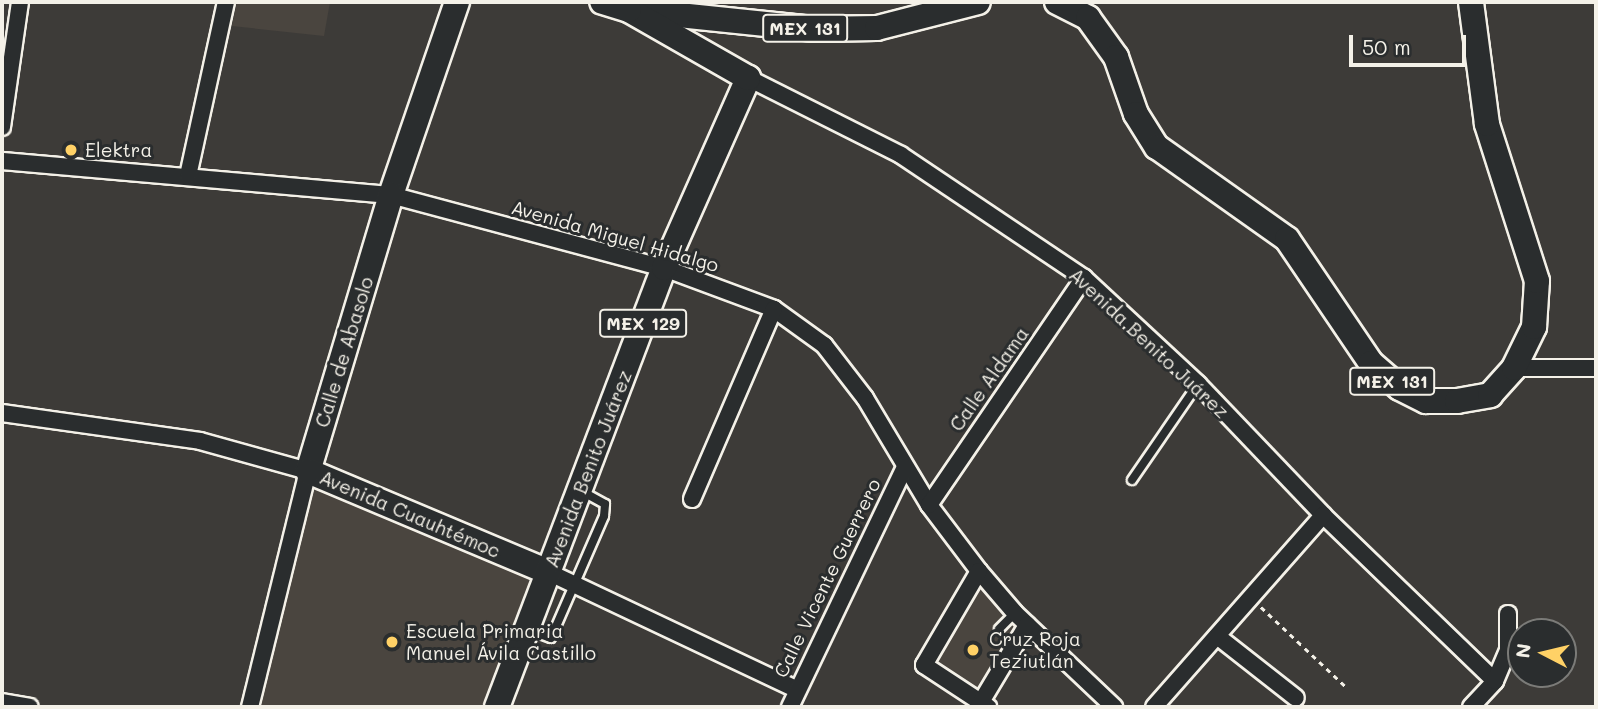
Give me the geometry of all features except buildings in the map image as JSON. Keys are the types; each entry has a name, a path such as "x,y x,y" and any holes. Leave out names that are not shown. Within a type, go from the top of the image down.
{"main road":[{"name":"Calle de Abasolo","path":"308,471 391,195 457,2"},
{"name":"Avenida Benito Juárez","path":"497,707 664,268 748,78 629,10 602,2"},
{"name":"MEX 131","path":"629,10 814,29 877,29 978,2"},
{"name":"MEX 131","path":"1057,2 1088,18 1116,57 1136,114 1157,147 1287,239 1371,363 1400,388 1426,401 1490,395 1514,368 1534,327 1537,281 1487,124 1471,2"},
{"name":"Avenida Cuauhtémoc","path":"308,471 548,572"}],"street":[{"path":"2,127 20,2"},
{"path":"188,176 226,2"},
{"name":"Avenida Benito Juárez","path":"748,78 901,155 1084,278 1198,384 1323,515 1495,681"},
{"name":"Avenida Miguel Hidalgo","path":"2,161 391,195 664,268 774,309 824,345 865,398 929,505 980,573 1015,613 1114,707"},
{"name":"Calle Aldama","path":"929,505 1084,278"},
{"path":"692,499 774,309"},
{"path":"1514,368 1596,368"},
{"name":"Avenida Cuauhtémoc","path":"2,413 200,441 308,471"},
{"name":"Calle Vicente Guerrero","path":"790,707 796,689 905,467"},
{"name":"Calle de Abasolo","path":"250,707 308,471"},
{"path":"1154,707 1323,515"},
{"name":"Avenida Cuauhtémoc","path":"548,572 796,689"},
{"path":"980,573 926,664 985,704 1030,628"},
{"path":"1471,707 1495,681 1508,650 1508,614"},
{"path":"1217,636 1296,698"},
{"path":"2,702 30,707"}],"lane":[{"path":"1132,480 1198,384"},
{"path":"526,629 551,638 606,507 579,491"},
{"path":"999,629 1015,613"}],"path":[{"path":"1251,598 1345,686"}],"shaded area":[{"path":"237,2 330,2 324,36 232,26"},
{"name":"Escuela Primaria Manuel Ávila Castillo","path":"315,485 535,577 485,707 258,707"},
{"name":"Cruz Roja Teziutlán","path":"982,587 1018,626 979,691 935,664"}],"place":[{"name":"Elektra","path":"71,150"},
{"name":"Escuela Primaria Manuel Ávila Castillo","path":"392,642"},
{"name":"Cruz Roja Teziutlán","path":"973,650"}]}
